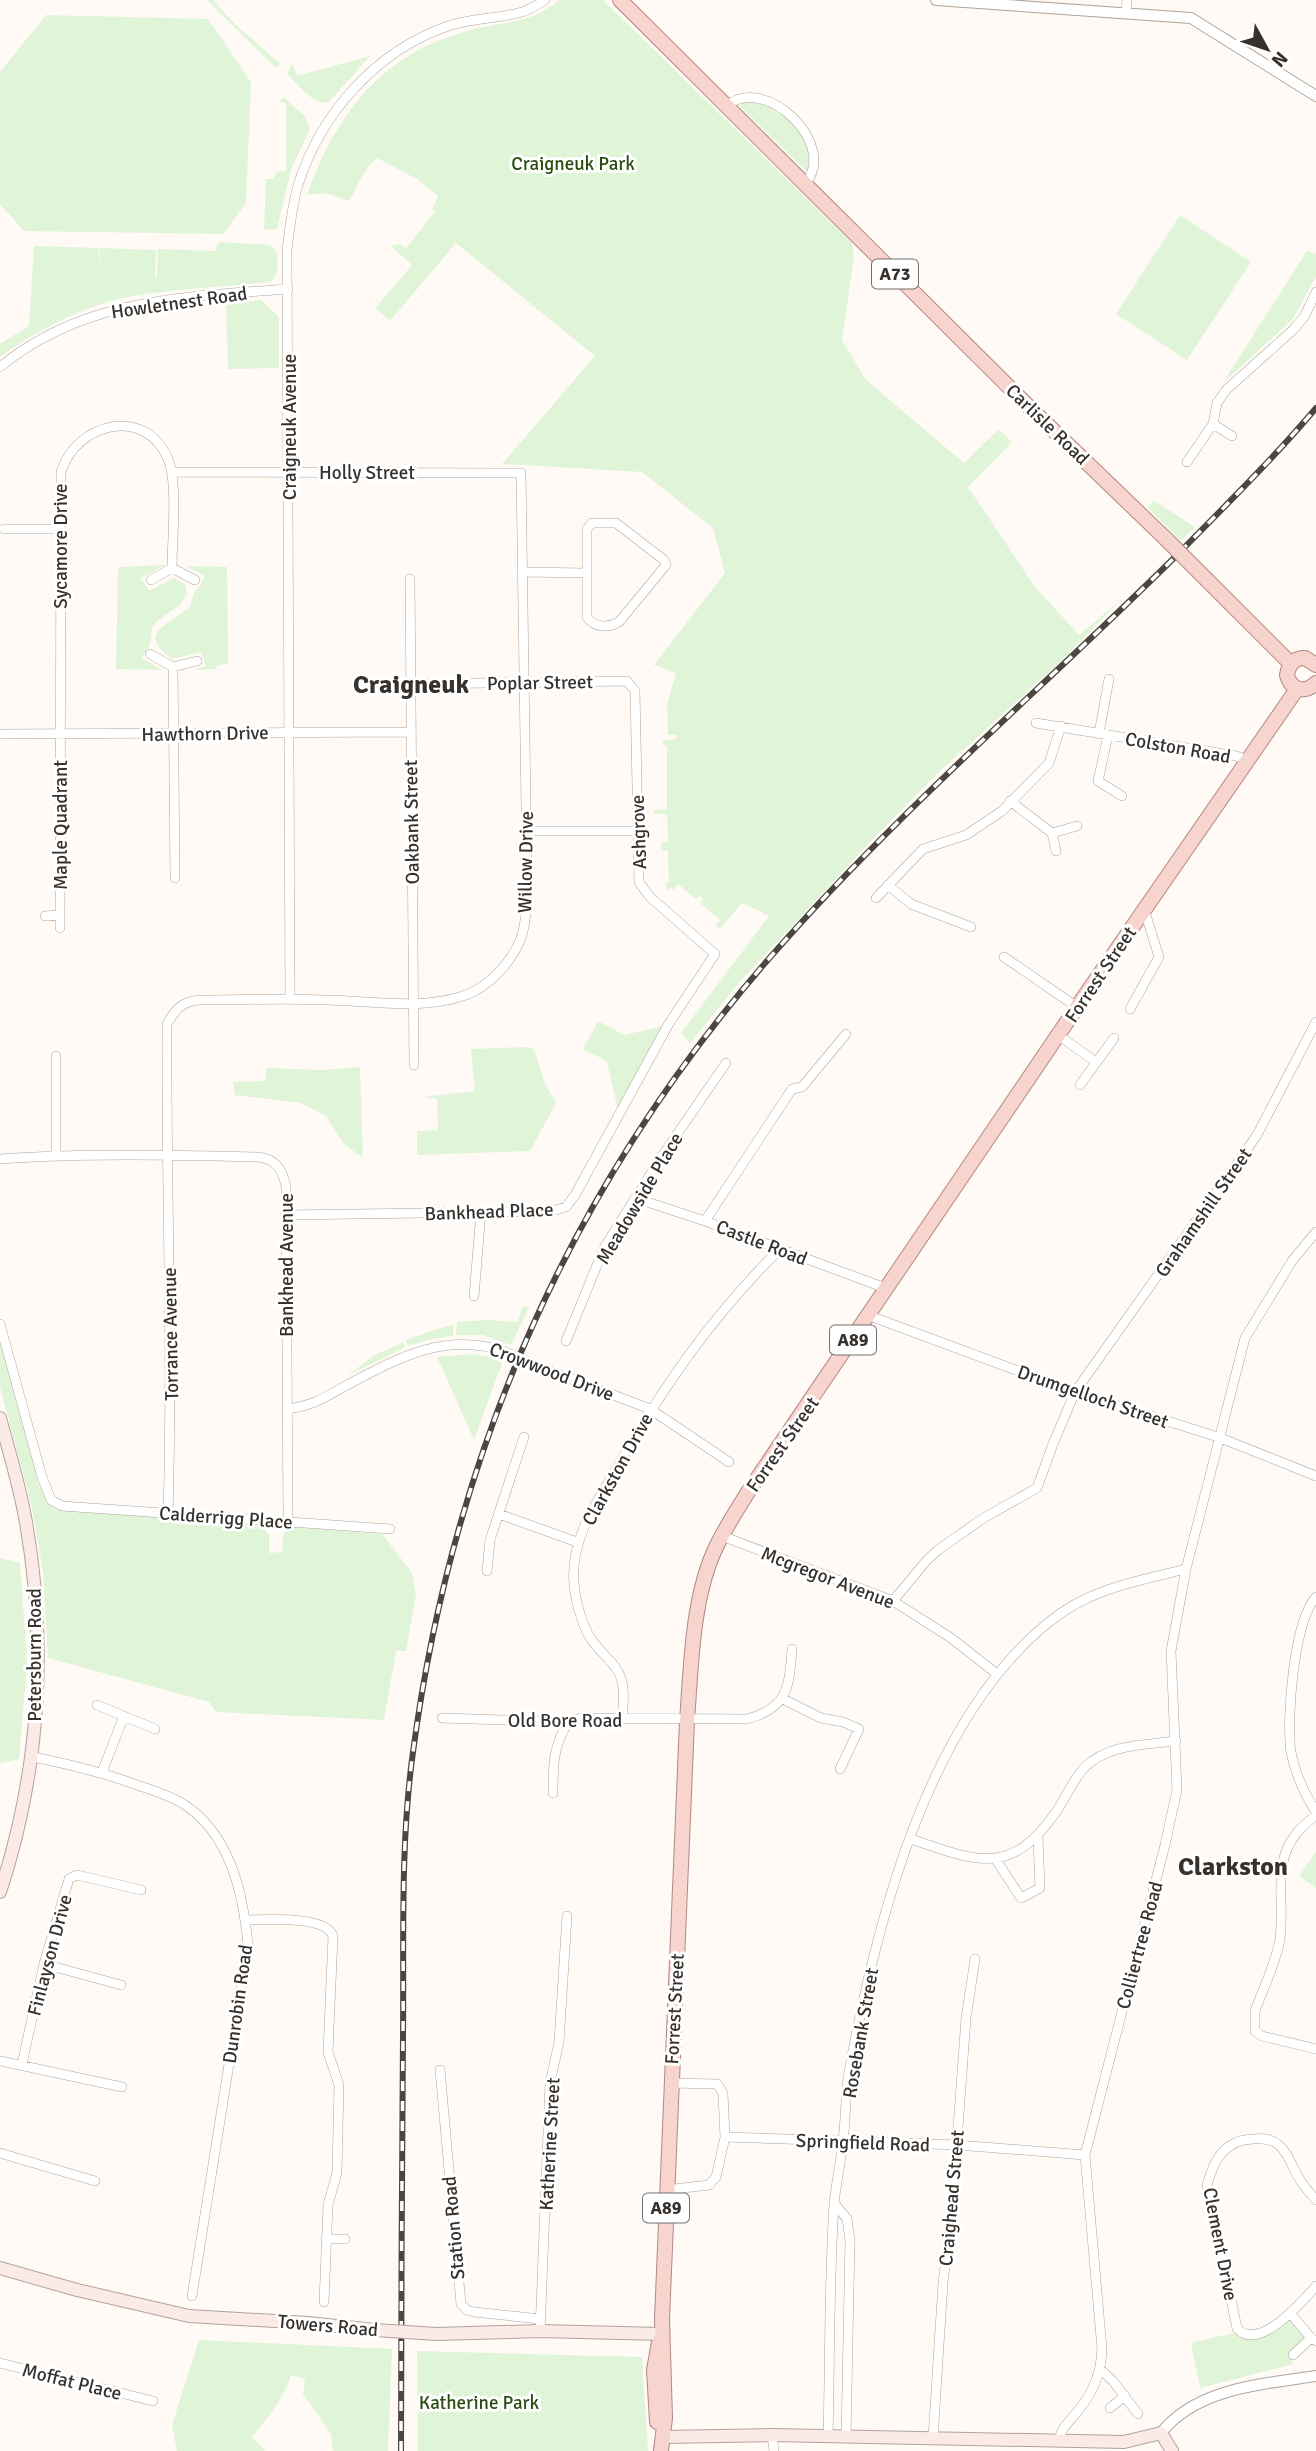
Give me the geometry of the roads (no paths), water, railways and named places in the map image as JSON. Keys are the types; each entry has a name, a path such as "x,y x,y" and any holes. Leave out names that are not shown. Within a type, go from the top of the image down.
{"main road":[{"name":"Carlisle Road","path":"627,2 726,107 1291,663"},
{"path":"1315,662 1301,658 1291,663 1287,675 1297,689 1306,690 1315,685"},
{"name":"Forrest Street","path":"662,2444 656,2418 654,2370 661,2334 687,1721 692,1649 703,1588 713,1555 748,1492 1144,909 1297,689"},
{"name":"Petersburn Road","path":"0,1418 25,1517 38,1617 38,1685 33,1756 20,1822 0,1892"},
{"name":"Towers Road","path":"0,2268 77,2290 189,2316 437,2334 540,2325 661,2334"},
{"path":"662,2444 772,2435 1124,2442 1161,2433 1172,2451"}],"street":[{"name":"Craigneuk Avenue","path":"290,999 287,248 297,188 304,167 328,122 356,86 378,64 431,32 461,22 523,12 545,0"},
{"path":"936,0 1191,18 1316,96"},
{"path":"1126,13 1127,0"},
{"path":"726,107 738,99 756,98 778,107 792,117 802,128 814,155 814,170 805,184"},
{"name":"Howletnest Road","path":"0,367 34,342 105,311 146,303 288,289"},
{"path":"1187,462 1213,424 1217,403 1226,390 1293,330 1304,317 1316,292"},
{"path":"1213,424 1232,436"},
{"name":"Sycamore Drive","path":"60,734 60,528 61,472 64,460 76,445 94,431 115,425 143,432 164,451 172,472"},
{"path":"172,472 172,568"},
{"name":"Holly Street","path":"172,472 521,473"},
{"name":"Willow Drive","path":"166,1155 167,1024 175,1009 185,1002 290,999 442,1001 466,996 488,981 505,965 522,937 526,831 521,473"},
{"path":"592,523 616,523 664,559 666,565 620,622 612,626 600,626 590,622 587,617 586,573 587,529 592,523"},
{"path":"4,529 60,528"},
{"path":"172,568 195,580"},
{"path":"151,580 172,568"},
{"path":"522,572 586,573"},
{"name":"Oakbank Street","path":"410,579 414,1065"},
{"path":"150,654 173,667 197,661"},
{"path":"173,667 176,878"},
{"path":"1103,734 1109,679"},
{"name":"Poplar Street","path":"411,684 627,681"},
{"name":"Ashgrove","path":"627,681 635,691 639,882 650,897 715,954"},
{"name":"Colston Road","path":"1036,723 1248,760"},
{"path":"876,898 923,849 966,835 1002,811 1049,763 1061,726"},
{"name":"Hawthorn Drive","path":"0,734 410,732"},
{"name":"Maple Quadrant","path":"60,734 60,928"},
{"name":"Colston Road","path":"1103,734 1098,781 1122,796"},
{"path":"1010,801 1052,833 1056,852"},
{"path":"1052,833 1077,826"},
{"path":"526,831 637,831"},
{"path":"888,885 911,904 971,927"},
{"path":"1130,1009 1159,957 1144,909"},
{"name":"Maple Quadrant","path":"45,916 60,915"},
{"name":"Bankhead Place","path":"285,1215 552,1211 566,1207 668,1025 715,954"},
{"path":"1004,957 1077,1007"},
{"name":"Grahamshill Street","path":"893,1601 938,1550 982,1519 1037,1489 1076,1392 1257,1135 1316,1022"},
{"path":"705,1221 792,1089 802,1087 846,1034"},
{"path":"1058,1035 1096,1062"},
{"path":"1080,1085 1114,1038"},
{"path":"56,1056 56,1155"},
{"name":"Meadowside Place","path":"566,1341 604,1248 726,1063"},
{"name":"Bankhead Avenue","path":"0,1159 56,1155 166,1155 267,1158 275,1163 285,1178 288,1521"},
{"name":"Torrance Avenue","path":"166,1155 171,1407 168,1514"},
{"name":"Castle Road","path":"635,1198 888,1289"},
{"path":"474,1296 481,1212"},
{"name":"Colliertree Road","path":"1059,2440 1061,2430 1090,2396 1101,2370 1102,2349 1084,2155 1166,1845 1177,1790 1171,1651 1186,1569 1245,1338 1292,1261 1316,1232"},
{"name":"Clarkston Drive","path":"622,1719 622,1680 590,1638 582,1616 574,1583 577,1542 592,1510 650,1409 704,1332 741,1288 780,1249"},
{"name":"Drumgelloch Street","path":"870,1316 1076,1392 1218,1437 1316,1476"},
{"name":"Calderrigg Place","path":"0,1324 42,1477 51,1500 62,1506 390,1529"},
{"name":"Crowwood Drive","path":"287,1409 311,1405 397,1359 427,1348 476,1344 503,1351 650,1409 729,1462"},
{"path":"487,1571 490,1540 524,1437"},
{"path":"499,1514 577,1542"},
{"name":"Mcgregor Avenue","path":"722,1536 893,1601 998,1674"},
{"name":"Rosebank Street","path":"828,2436 834,2203 851,2063 872,1965 900,1867 937,1774 959,1729 998,1674 1050,1621 1084,1599 1114,1586 1186,1569"},
{"path":"1316,1597 1306,1614 1295,1661 1290,1702 1290,1749 1305,1796 1316,1814 1296,1833 1283,1862 1279,1946 1253,2022 1255,2031 1262,2036 1316,2049"},
{"path":"792,1649 789,1684 783,1699 821,1718 843,1722 859,1730 840,1769"},
{"name":"Old Bore Road","path":"442,1718 568,1723 581,1718 687,1721 747,1719 772,1710 783,1699"},
{"path":"97,1705 155,1729"},
{"path":"102,1772 124,1716"},
{"path":"552,1793 558,1739 568,1723"},
{"path":"911,1839 961,1856 996,1860 1038,1837 1085,1767 1114,1749 1176,1741"},
{"name":"Dunrobin Road","path":"33,1756 102,1772 166,1796 195,1812 226,1851 240,1889 248,1945 192,2296"},
{"path":"996,1860 1021,1898 1040,1888 1038,1837"},
{"name":"Finlayson Drive","path":"22,2064 44,1964 69,1879 77,1875 141,1890"},
{"name":"Katherine Street","path":"540,2325 550,2083 559,2042 567,1916"},
{"path":"245,1920 312,1922 323,1924 330,1929 333,1936 328,2052 338,2085 337,2173 328,2205 324,2302"},
{"name":"Craighead Street","path":"933,2438 943,2283 966,2018 975,1959"},
{"path":"44,1964 121,1985"},
{"path":"0,2061 122,2087"},
{"name":"Station Road","path":"440,2070 461,2304 474,2312 540,2325"},
{"path":"666,2190 709,2185 716,2178 725,2137 723,2093 717,2084 671,2083"},
{"name":"Springfield Road","path":"725,2137 957,2145 1084,2155"},
{"name":"Clement Drive","path":"1316,2200 1298,2178 1290,2159 1279,2145 1266,2138 1240,2139 1223,2150 1212,2166 1207,2186 1237,2328 1242,2334 1248,2335 1280,2323 1316,2286"},
{"path":"0,2153 95,2181"},
{"path":"834,2203 846,2219 850,2240 846,2437"},
{"path":"327,2239 345,2239"},
{"path":"1291,2314 1313,2339 1293,2355"},
{"name":"Moffat Place","path":"0,2363 148,2400 146,2387"},
{"path":"1101,2370 1113,2381 1138,2414"},
{"path":"1161,2433 1170,2422 1189,2408 1211,2398 1236,2389 1316,2376"},
{"path":"1110,2408 1125,2396"},
{"path":"772,2435 774,2451"}],"railway":[{"path":"401,2451 404,1894 406,1822 413,1752 432,1641 458,1533 491,1428 533,1326 581,1228 638,1133 701,1042 773,954 920,800 1178,554 1266,464 1316,408"}],"district":[{"name":"Craigneuk","path":"411,684"},
{"name":"Clarkston","path":"1233,1866"}],"park label":[{"name":"Craigneuk Park","path":"573,163"},
{"name":"Katherine Park","path":"479,2402"}]}
